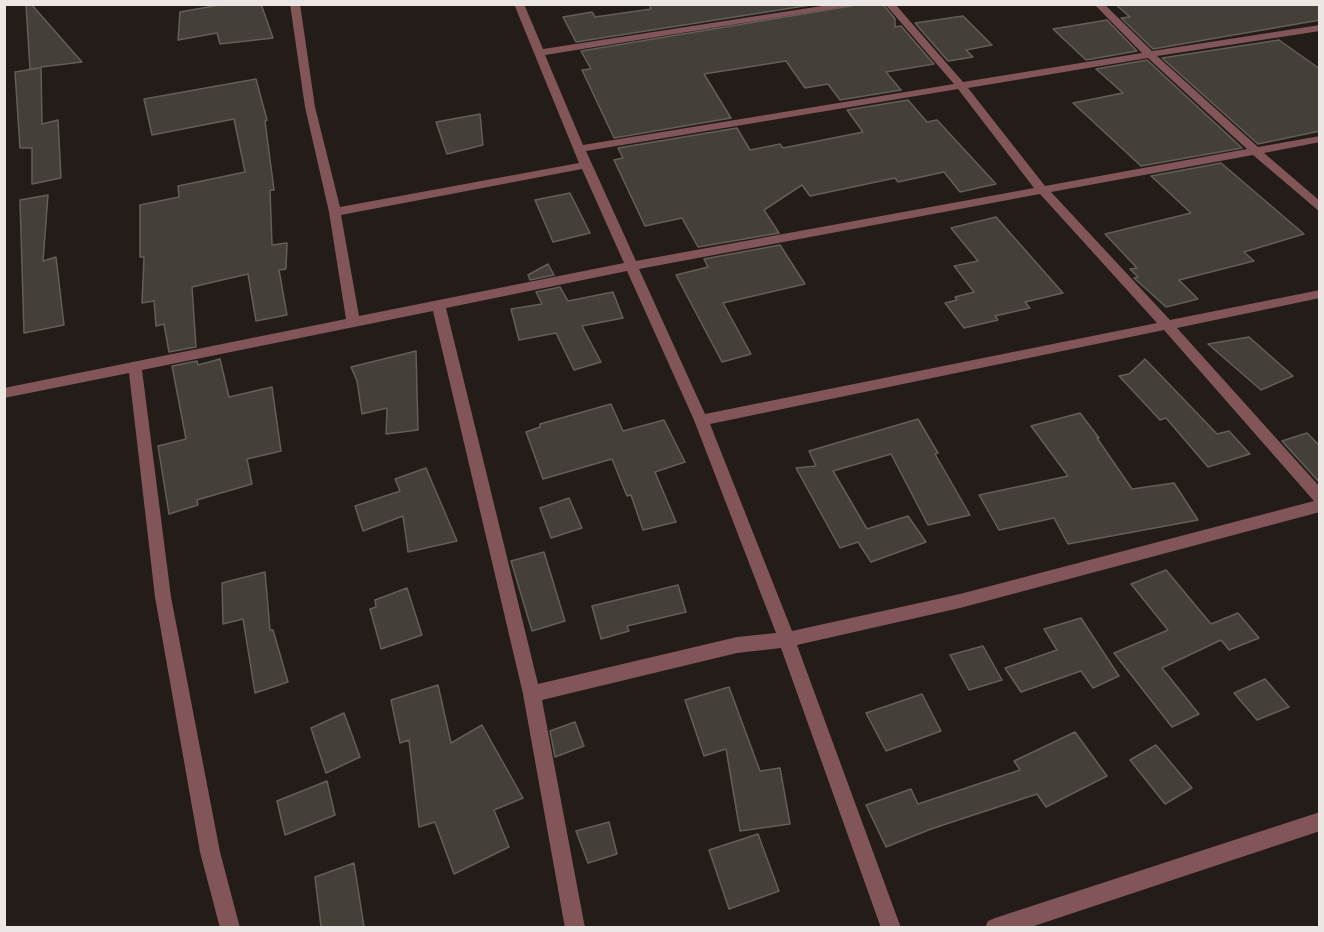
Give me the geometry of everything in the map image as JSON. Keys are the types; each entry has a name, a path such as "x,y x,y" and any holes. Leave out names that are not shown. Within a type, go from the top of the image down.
{"street":[{"path":"294,4 310,107 335,212 353,321"},
{"path":"519,4 579,149 701,420 787,640 891,927"},
{"path":"539,53 857,4"},
{"path":"889,4 961,86 1042,190 1167,325 1320,498"},
{"path":"1098,4 1149,54 1320,208"},
{"path":"579,149 1149,54 1320,28"},
{"path":"4,393 631,266 1320,139"},
{"path":"335,212 586,165"},
{"path":"701,420 1320,294"},
{"path":"438,304 532,694 575,927"},
{"path":"135,366 163,597 210,852 230,927"},
{"path":"532,694 737,645 787,640 960,601 1320,506"},
{"path":"995,927 1320,821"}],"building":[{"path":"26,4 31,4 82,62 41,67 42,124 58,120 61,178 32,184 32,148 20,148 15,72 39,68 30,69"},
{"path":"225,4 261,4 273,38 220,44 217,33 178,40 180,12"},
{"path":"649,4 817,4 576,42 563,17 592,12 595,17 651,9"},
{"path":"863,4 883,4 895,19 895,27 901,26 934,64 886,72 901,90 840,100 828,84 805,88 786,61 704,74 731,118 614,138 582,70 591,69 581,51"},
{"path":"1115,4 1320,4 1320,20 1153,49 1121,18 1130,17"},
{"path":"963,16 992,45 966,50 973,57 948,61 915,23"},
{"path":"1107,20 1137,51 1086,60 1053,29"},
{"path":"1279,40 1320,69 1320,131 1258,144 1162,58"},
{"path":"1147,60 1242,148 1141,166 1073,103 1123,93 1096,69"},
{"path":"256,79 267,120 265,121 274,190 270,190 272,245 287,243 286,269 279,270 287,315 256,321 248,274 192,287 196,347 169,352 164,324 156,326 154,301 142,303 144,257 140,257 140,205 179,197 178,186 245,172 234,119 152,135 144,99"},
{"path":"908,100 927,122 937,120 996,184 960,192 944,172 898,182 895,178 810,196 802,185 764,210 779,233 698,247 682,218 645,226 614,160 623,158 618,148 737,128 750,150 780,144 783,148 863,132 847,110"},
{"path":"480,114 483,145 447,154 436,122"},
{"path":"1221,163 1304,234 1244,252 1254,261 1179,280 1198,299 1166,307 1134,278 1138,277 1130,269 1137,268 1105,234 1191,213 1151,176"},
{"path":"570,193 590,233 553,242 535,200"},
{"path":"48,195 43,261 56,257 64,325 24,333 20,200"},
{"path":"996,217 1063,293 1025,302 1030,308 995,316 998,320 964,328 945,303 957,300 955,297 974,292 954,266 978,261 951,228"},
{"path":"780,245 805,284 723,303 751,354 722,362 676,275 708,267 704,259"},
{"path":"548,264 554,275 530,280 528,275"},
{"path":"560,287 568,301 613,292 623,318 582,326 601,362 574,370 556,333 519,340 511,309 542,304 536,292"},
{"path":"1249,337 1293,376 1261,390 1208,344"},
{"path":"416,351 418,430 386,434 387,408 362,414 357,381 351,367"},
{"path":"220,359 229,397 272,387 281,451 247,459 252,484 197,500 198,505 169,514 158,446 186,439 172,366 197,361 198,365"},
{"path":"1145,359 1217,434 1229,431 1250,454 1208,467 1166,418 1160,420 1119,376 1129,374"},
{"path":"611,404 623,431 664,420 685,462 655,472 676,522 643,530 631,495 627,496 612,459 543,479 526,432 540,427 540,424"},
{"path":"1080,413 1132,489 1174,483 1198,520 1068,544 1054,518 999,530 979,495 1068,476 1031,426"},
{"path":"918,419 970,515 928,525 891,454 833,471 867,529 908,516 926,542 871,562 858,542 840,548 796,468 816,466 809,451"},
{"path":"1307,433 1320,446 1320,483 1282,441"},
{"path":"426,468 457,541 408,552 403,516 363,531 355,506 400,491 395,479"},
{"path":"569,498 582,528 551,538 540,508"},
{"path":"544,552 565,621 532,631 511,561"},
{"path":"1166,570 1211,624 1238,613 1259,638 1229,650 1221,640 1162,668 1199,714 1172,727 1114,653 1168,630 1131,584"},
{"path":"265,572 270,630 273,630 288,682 255,693 243,619 223,624 222,583"},
{"path":"678,585 686,612 627,626 629,631 601,639 592,606"},
{"path":"407,588 422,635 381,649 370,609 376,607 375,600"},
{"path":"1081,618 1119,676 1093,688 1081,671 1021,692 1005,668 1057,650 1044,629"},
{"path":"983,646 1002,680 969,690 950,655"},
{"path":"1265,679 1289,707 1257,720 1234,693"},
{"path":"438,685 451,743 482,725 523,798 494,810 509,847 454,874 435,822 419,827 409,740 400,743 391,700"},
{"path":"729,687 760,771 780,768 790,824 740,831 726,749 704,756 685,700"},
{"path":"922,694 941,731 886,751 866,713"},
{"path":"344,713 360,757 326,773 311,728"},
{"path":"575,722 584,746 555,757 550,731"},
{"path":"1075,732 1107,776 1046,807 1037,794 931,829 886,847 866,805 911,789 918,804 1020,770 1014,761"},
{"path":"1156,745 1192,788 1165,804 1130,760"},
{"path":"327,781 335,815 285,835 277,801"},
{"path":"609,822 617,854 588,863 576,831"},
{"path":"758,834 779,891 729,909 709,850"},
{"path":"354,863 364,927 321,927 315,877"}]}
